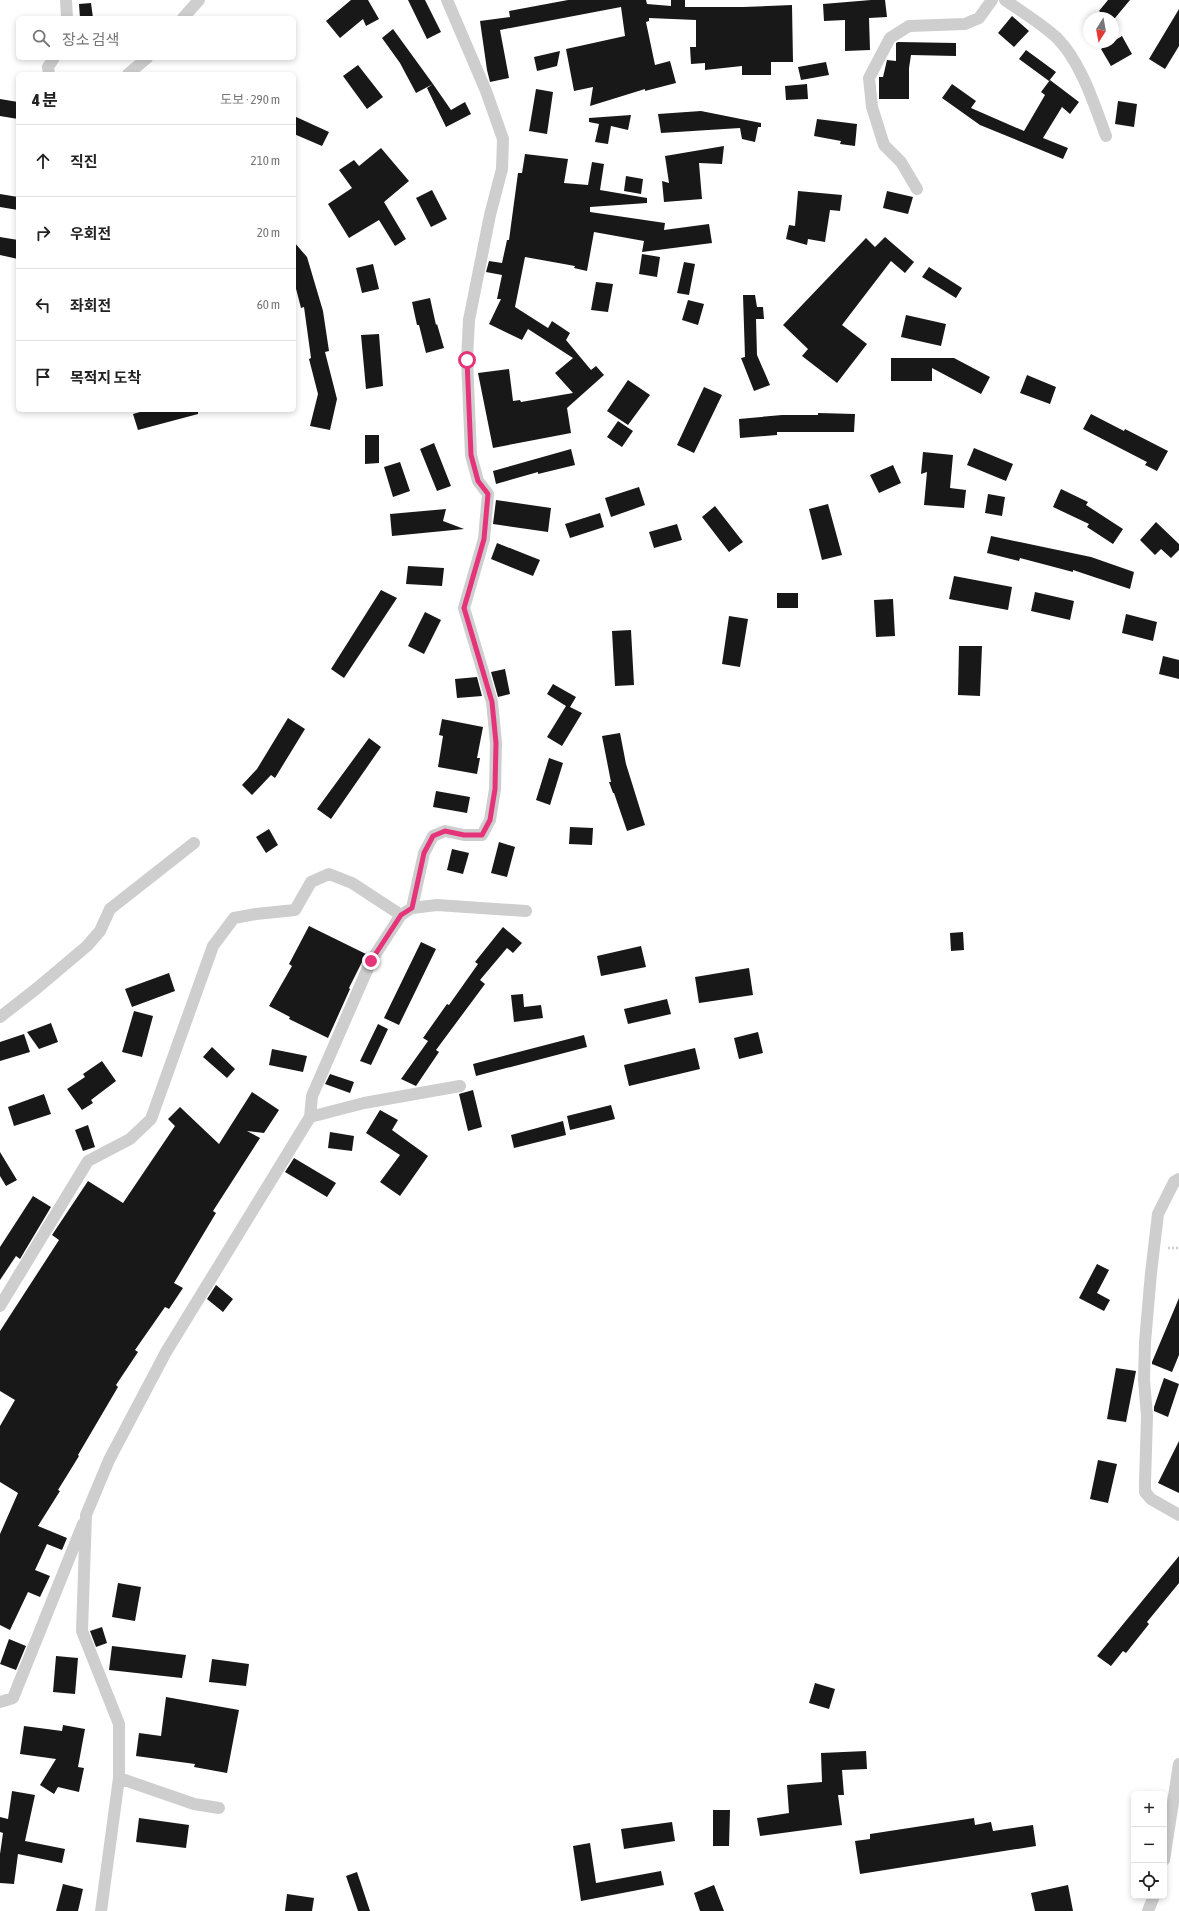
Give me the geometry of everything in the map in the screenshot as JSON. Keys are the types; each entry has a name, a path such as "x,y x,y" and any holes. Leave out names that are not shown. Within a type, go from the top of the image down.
{"street":[{"path":"66,0 67,16"},
{"path":"185,16 199,0"},
{"path":"412,908 424,853 433,836 445,831 464,835 482,835 490,820 495,789 496,743 492,702 464,608 484,539 488,494 478,481 471,455 467,360 469,320 490,215 502,169 503,139 486,91 447,0"},
{"path":"917,188 901,162 884,145 872,107 869,78 890,38 910,26 966,24 979,18 992,0"},
{"path":"1005,0 1057,38 1072,58 1091,96 1106,136"},
{"path":"49,72 48,67 53,60"},
{"path":"130,72 145,60"},
{"path":"0,1017 87,946 100,931 110,909 194,843"},
{"path":"0,1306 88,1161 130,1139 151,1119 213,946 234,918 295,910 310,882 329,874 352,883 401,915"},
{"path":"0,1702 13,1698 109,1460 166,1352 310,1117 312,1096 371,961 401,915 412,908 437,905 526,911"},
{"path":"310,1117 364,1103 460,1086"},
{"path":"1179,1179 1174,1182 1158,1214 1146,1327 1144,1380 1147,1416 1145,1492 1151,1499 1179,1515"},
{"path":"86,1515 82,1631 119,1724 119,1778 100,1911"},
{"path":"1167,1841 1179,1764"},
{"path":"119,1778 194,1804 219,1808"},
{"path":"1148,1911 1153,1899"}],"building":[{"path":"351,0 368,0 379,19 366,26 363,19 340,38 326,21"},
{"path":"408,0 425,0 441,32 427,39"},
{"path":"568,0 646,0 647,4 671,6 671,0 685,0 685,7 792,5 793,62 771,62 771,75 742,75 742,66 705,70 705,63 691,64 690,47 696,47 696,20 649,18 649,21 646,22 655,65 670,61 676,83 645,91 645,89 590,106 593,87 574,91 566,49 625,36 621,7 500,30 509,78 490,82 480,21 510,17 509,11"},
{"path":"885,0 887,17 869,18 870,50 845,51 845,20 824,21 823,4"},
{"path":"1108,0 1130,0 1119,13 1099,11"},
{"path":"91,3 93,16 80,16 79,4"},
{"path":"1179,9 1179,46 1165,69 1149,59"},
{"path":"1012,16 1029,31 1014,47 998,33"},
{"path":"393,29 433,84 416,93 400,63 382,38"},
{"path":"1122,36 1132,54 1111,66 1101,49 1119,48 1119,38"},
{"path":"896,43 956,43 956,56 911,55 909,68 909,99 879,99 879,77 883,77 887,60 896,61"},
{"path":"1026,50 1056,72 1049,81 1019,59"},
{"path":"560,51 557,66 537,71 534,57"},
{"path":"826,62 829,75 801,80 798,67"},
{"path":"358,65 383,97 367,109 343,76"},
{"path":"1050,80 1079,102 1070,114 1062,107 1043,138 1068,148 1063,159 980,125 942,98 952,84 976,101 971,108 1024,131 1045,95 1041,92"},
{"path":"433,84 451,110 465,102 471,114 446,127 427,88"},
{"path":"807,84 808,99 786,100 785,86"},
{"path":"536,89 553,92 547,134 529,131"},
{"path":"0,99 16,102 16,119 0,116"},
{"path":"1118,101 1137,104 1134,127 1115,124"},
{"path":"701,111 761,123 761,127 758,127 755,142 742,139 740,128 661,133 658,114"},
{"path":"631,115 628,130 611,126 608,144 595,142 599,124 589,122 589,118"},
{"path":"296,117 329,132 322,146 296,135"},
{"path":"817,119 857,124 855,146 840,144 841,141 814,136"},
{"path":"724,146 722,164 699,163 702,199 664,202 662,181 669,183 665,156"},
{"path":"381,148 409,181 384,202 406,239 395,246 379,220 349,238 328,204 352,188 339,170 354,160 359,166"},
{"path":"525,154 568,159 564,183 588,185 592,162 604,164 600,190 647,198 647,203 590,207 590,212 665,223 664,230 709,224 712,243 642,252 644,241 594,232 587,271 574,268 575,266 525,257 515,307 548,328 552,321 570,333 566,340 591,370 596,366 604,375 567,408 571,433 493,448 478,373 509,369 513,401 520,400 521,402 573,393 555,373 573,358 528,329 522,340 489,324 501,299 497,299 502,275 486,272 489,261 502,263 507,240 509,240 518,173 522,173"},
{"path":"626,176 643,179 641,194 624,191"},
{"path":"432,190 447,219 431,227 416,198"},
{"path":"798,191 842,195 840,211 830,210 825,242 808,239 807,245 786,239 789,225 795,226"},
{"path":"887,191 913,197 908,214 883,208"},
{"path":"0,194 16,197 16,210 0,207"},
{"path":"0,237 16,240 16,259 0,255"},
{"path":"885,237 914,262 905,273 891,261 842,325 867,344 837,383 802,356 808,349 783,325 866,238 875,247"},
{"path":"296,244 307,257 323,311 329,351 325,352 337,399 330,430 310,426 318,394 309,359 311,358 304,307 301,308 296,289"},
{"path":"642,254 660,257 657,277 639,274"},
{"path":"684,262 695,264 689,295 677,293"},
{"path":"373,264 379,289 362,293 356,268"},
{"path":"929,267 962,288 956,298 922,277"},
{"path":"596,282 613,284 608,312 591,310"},
{"path":"743,295 755,295 757,307 763,307 764,319 756,319 757,355 770,385 754,391 741,358 745,357"},
{"path":"430,298 436,325 437,324 444,348 426,353 419,325 417,325 412,302"},
{"path":"688,300 704,304 698,325 682,320"},
{"path":"906,315 946,324 941,346 901,337"},
{"path":"379,334 383,386 366,389 361,335"},
{"path":"891,358 954,358 990,377 981,394 932,368 932,381 891,381"},
{"path":"1027,375 1056,387 1050,404 1020,393"},
{"path":"628,380 650,395 628,425 607,411"},
{"path":"704,387 722,395 694,453 677,445"},
{"path":"140,412 198,412 198,414 138,430 133,414"},
{"path":"818,413 855,414 854,432 777,432 777,435 740,438 739,419 782,415 818,415"},
{"path":"1091,414 1124,431 1125,429 1168,451 1157,471 1145,465 1147,462 1083,429"},
{"path":"618,421 633,431 622,447 607,437"},
{"path":"365,435 379,435 379,463 365,464"},
{"path":"434,443 451,486 437,491 420,449"},
{"path":"974,448 1013,464 1006,481 967,465"},
{"path":"571,449 575,465 538,474 538,472 496,484 493,471"},
{"path":"923,452 953,455 950,488 966,490 964,508 924,505 927,472 921,474"},
{"path":"400,462 410,491 393,497 384,467"},
{"path":"893,465 901,483 879,493 870,475"},
{"path":"639,487 645,505 611,517 605,498"},
{"path":"1061,489 1088,502 1086,505 1123,529 1113,544 1087,527 1089,524 1053,507"},
{"path":"988,494 1005,497 1002,516 985,513"},
{"path":"496,500 551,508 548,532 493,524"},
{"path":"828,504 842,555 822,560 809,509"},
{"path":"715,506 743,542 729,552 702,517"},
{"path":"446,509 443,521 464,529 392,536 390,514"},
{"path":"600,513 604,527 570,538 565,524"},
{"path":"1156,522 1179,544 1179,550 1171,558 1161,549 1155,555 1140,540"},
{"path":"677,524 682,540 654,548 649,532"},
{"path":"991,536 1091,557 1134,572 1130,589 1073,570 1073,572 1020,558 1019,561 987,553"},
{"path":"497,543 540,560 533,576 491,559"},
{"path":"408,566 444,568 442,586 406,584"},
{"path":"954,576 1012,587 1008,610 949,599"},
{"path":"381,590 397,598 344,678 331,669"},
{"path":"1035,592 1074,601 1070,620 1031,611"},
{"path":"777,593 798,593 798,608 777,608"},
{"path":"893,599 895,636 876,637 874,600"},
{"path":"425,612 441,620 424,654 408,646"},
{"path":"1126,614 1157,622 1153,641 1122,633"},
{"path":"729,616 748,619 740,667 722,664"},
{"path":"631,630 634,685 615,686 612,631"},
{"path":"959,646 982,646 980,696 958,695"},
{"path":"1163,656 1179,660 1179,679 1159,674"},
{"path":"505,669 510,694 498,697 491,672"},
{"path":"477,677 482,696 457,698 455,679"},
{"path":"553,684 576,697 570,707 582,713 562,746 547,737 566,706 547,694"},
{"path":"288,718 305,729 275,778 271,775 252,795 242,785 257,769"},
{"path":"442,719 483,727 477,758 480,758 477,774 438,767 443,736 439,735"},
{"path":"620,733 626,764 645,825 627,831 609,782 611,782 602,736"},
{"path":"369,738 381,747 331,819 317,809"},
{"path":"549,758 563,763 550,805 536,800"},
{"path":"436,791 470,797 467,813 433,807"},
{"path":"570,827 593,828 592,845 569,844"},
{"path":"269,829 278,845 266,853 256,837"},
{"path":"499,842 515,847 507,877 491,873"},
{"path":"452,849 469,853 463,874 447,870"},
{"path":"309,926 366,954 349,988 350,989 328,1038 289,1019 290,1017 269,1006 292,966 289,964"},
{"path":"503,927 522,943 513,953 507,948 480,980 485,984 436,1050 439,1052 416,1086 401,1079 428,1041 423,1038 478,964 475,962"},
{"path":"963,932 964,950 951,951 950,933"},
{"path":"421,942 436,949 399,1025 384,1018"},
{"path":"641,946 646,967 601,976 597,956"},
{"path":"749,968 753,995 699,1003 695,977"},
{"path":"169,973 175,991 132,1007 125,989"},
{"path":"523,994 524,1007 541,1005 543,1018 514,1022 511,995"},
{"path":"667,999 671,1014 628,1024 624,1009"},
{"path":"134,1011 153,1016 142,1057 122,1052"},
{"path":"51,1023 58,1042 39,1049 27,1032"},
{"path":"378,1024 388,1029 371,1065 360,1061"},
{"path":"758,1032 763,1053 739,1059 734,1038"},
{"path":"24,1034 30,1052 0,1061 0,1042"},
{"path":"584,1035 587,1047 476,1076 473,1064"},
{"path":"212,1047 235,1069 227,1078 203,1057"},
{"path":"695,1048 700,1069 629,1086 624,1065"},
{"path":"272,1049 307,1056 303,1072 269,1065"},
{"path":"102,1061 116,1081 91,1100 93,1103 82,1110 67,1089 85,1077 83,1074"},
{"path":"330,1074 354,1082 350,1093 325,1084"},
{"path":"473,1090 482,1127 468,1131 459,1094"},
{"path":"252,1092 279,1110 264,1133 247,1131 260,1138 213,1211 216,1213 174,1283 183,1288 169,1309 165,1307 135,1350 138,1352 116,1385 118,1387 58,1490 60,1491 38,1526 67,1538 62,1550 47,1544 35,1570 50,1576 40,1597 28,1592 10,1630 0,1625 0,1534 18,1493 0,1482 0,1426 15,1400 0,1391 0,1331 59,1240 52,1235 88,1181 123,1203 175,1126 168,1119 180,1107 219,1144"},
{"path":"44,1094 51,1114 14,1126 8,1107"},
{"path":"611,1105 615,1119 570,1130 567,1116"},
{"path":"380,1110 398,1120 392,1130 428,1156 400,1196 380,1182 400,1155 366,1133"},
{"path":"563,1121 566,1135 514,1148 511,1135"},
{"path":"88,1125 95,1147 83,1151 75,1130"},
{"path":"330,1132 354,1136 352,1151 328,1148"},
{"path":"0,1152 17,1180 6,1186 0,1176"},
{"path":"294,1158 336,1183 327,1197 285,1172"},
{"path":"33,1196 51,1207 20,1259 16,1256 0,1280 0,1247"},
{"path":"1097,1264 1109,1270 1097,1293 1110,1300 1104,1311 1079,1298"},
{"path":"216,1285 233,1299 223,1312 207,1299"},
{"path":"1179,1298 1179,1355 1172,1372 1152,1364 1152,1362"},
{"path":"1116,1368 1136,1371 1126,1422 1107,1419"},
{"path":"1164,1378 1179,1384 1168,1417 1154,1411"},
{"path":"1179,1441 1179,1493 1158,1483"},
{"path":"1098,1460 1117,1464 1108,1503 1090,1499"},
{"path":"1179,1556 1179,1583 1147,1622 1149,1624 1126,1653 1123,1651 1111,1666 1097,1656"},
{"path":"118,1583 141,1587 135,1621 112,1617"},
{"path":"102,1627 107,1643 96,1647 90,1631"},
{"path":"9,1639 26,1646 16,1670 0,1664"},
{"path":"112,1646 186,1655 182,1678 109,1670"},
{"path":"56,1656 78,1658 75,1694 53,1692"},
{"path":"212,1659 249,1664 246,1686 209,1682"},
{"path":"815,1683 835,1689 829,1709 809,1703"},
{"path":"166,1697 239,1710 227,1773 194,1767 195,1764 136,1756 139,1733 161,1736"},
{"path":"63,1725 85,1729 78,1767 84,1768 79,1792 58,1787 54,1794 40,1785 56,1759 20,1754 24,1726 62,1731"},
{"path":"866,1751 867,1769 842,1770 844,1795 838,1795 842,1825 760,1836 757,1818 789,1813 787,1785 822,1782 821,1753"},
{"path":"12,1791 35,1795 25,1841 65,1849 62,1863 18,1854 14,1884 0,1883 0,1854 3,1833 0,1832 0,1817 8,1819"},
{"path":"713,1810 730,1810 729,1846 713,1846"},
{"path":"139,1818 189,1825 186,1848 136,1842"},
{"path":"974,1818 975,1825 991,1822 993,1831 1033,1825 1036,1846 860,1874 855,1841 870,1839 870,1834"},
{"path":"672,1822 675,1841 624,1849 621,1829"},
{"path":"590,1843 596,1883 661,1871 664,1885 581,1901 573,1846"},
{"path":"357,1872 370,1911 358,1911 346,1876"},
{"path":"63,1884 83,1889 78,1911 56,1911"},
{"path":"714,1885 724,1911 700,1911 694,1893"},
{"path":"1068,1885 1073,1911 1035,1911 1031,1893"},
{"path":"287,1894 314,1898 312,1911 285,1911"}],"route":[{"path":"371,961 401,915 412,908 424,853 433,836 445,831 464,835 482,835 490,820 495,789 496,743 492,702 464,608 484,539 488,494 478,481 471,455 468,415 467,360"}]}
